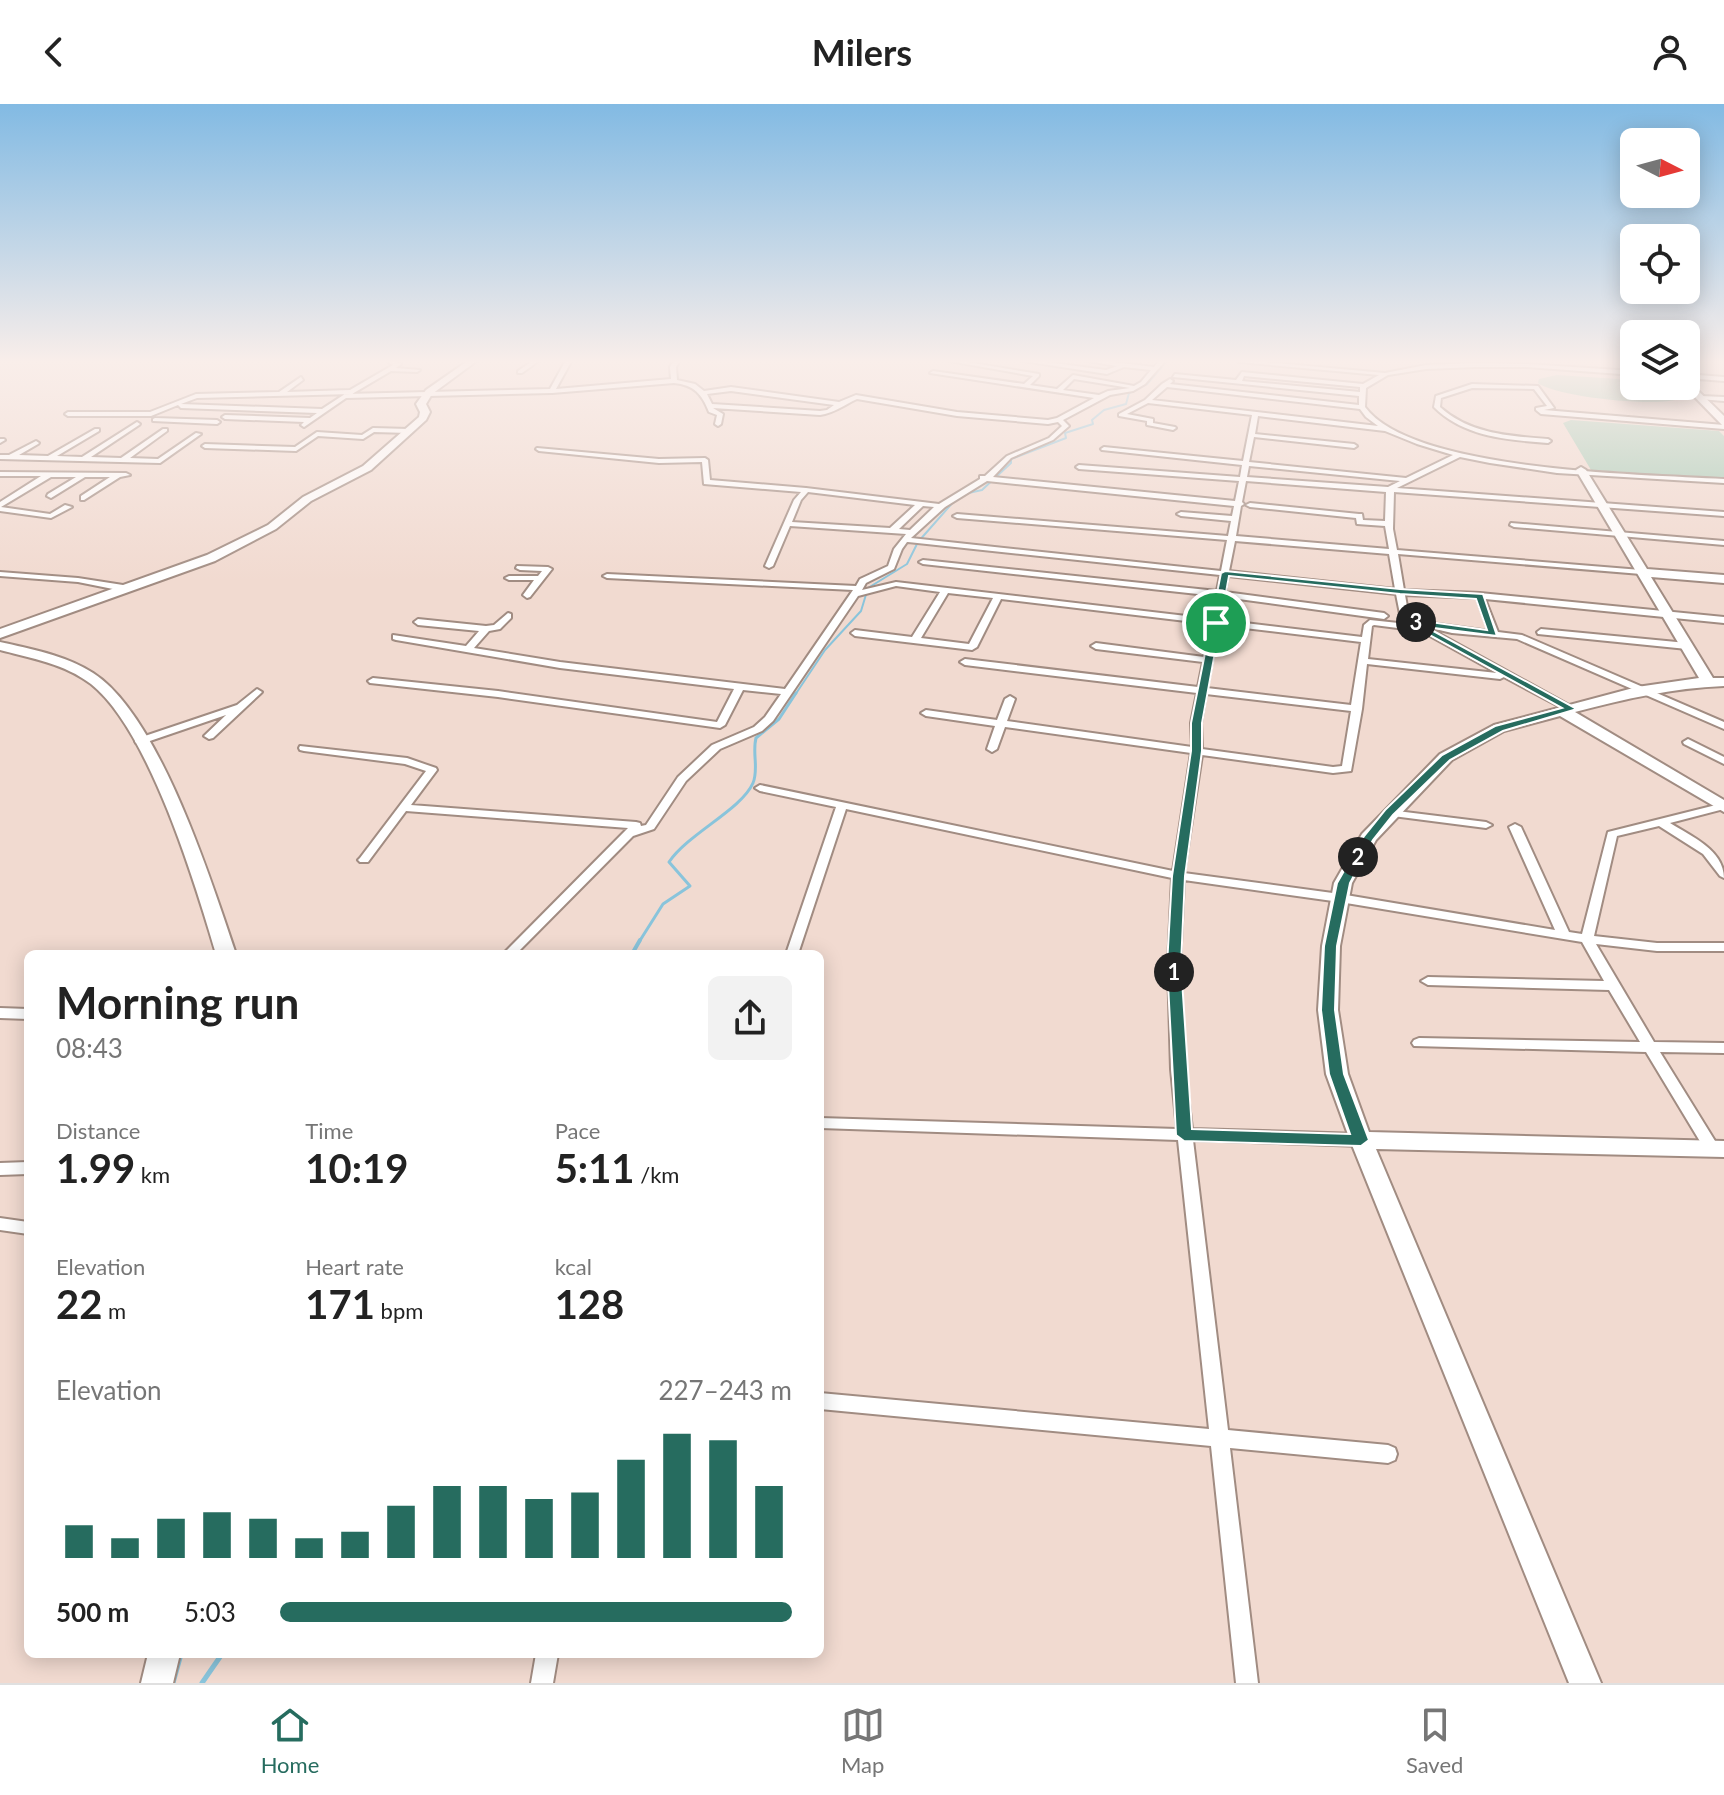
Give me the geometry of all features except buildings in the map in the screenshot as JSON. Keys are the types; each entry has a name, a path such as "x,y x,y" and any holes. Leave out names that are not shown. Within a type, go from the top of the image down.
{"main road":[{"path":"0,634 211,558 272,527 276,521 303,507 307,499 367,468 406,434"},
{"path":"1581,470 1687,646 1716,682"},
{"path":"1641,572 1724,579"},
{"path":"0,646 46,658 96,681 126,711 189,839 225,950"},
{"path":"1585,1683 1361,1140 1337,1074 1328,1010 1331,946 1343,883 1368,838 1446,757 1499,728 1637,691 1716,682"},
{"path":"1568,710 1724,807"},
{"path":"1361,1140 1718,1149"},
{"path":"157,1683 163,1658"}],"street":[{"path":"50,458 91,434"},
{"path":"0,507 122,434"},
{"path":"124,459 160,434"},
{"path":"4,458 162,460 198,434"},
{"path":"205,446 296,449 317,434 363,437 368,434"},
{"path":"629,834 650,827 682,779 716,747 758,729 863,581 891,567 895,555 910,536 941,506 989,478 1009,457 1057,434"},
{"path":"1402,434 1460,454 1532,467 1724,481"},
{"path":"1498,434 1548,441"},
{"path":"1247,1683 1184,1135 1174,965 1178,876 1197,751 1196,723 1240,504 1250,435 1354,446"},
{"path":"4,458 36,443"},
{"path":"539,449 659,461 705,460 707,482 941,506"},
{"path":"1104,449 1409,480"},
{"path":"1390,489 1460,454"},
{"path":"1079,467 1724,514"},
{"path":"3,475 122,475 84,498"},
{"path":"51,496 83,475"},
{"path":"989,478 1240,504"},
{"path":"1390,489 1389,524 1407,620 1568,710"},
{"path":"769,566 806,490"},
{"path":"892,531 922,503"},
{"path":"1250,505 1359,516 1360,522 1389,524"},
{"path":"0,507 51,516 68,507"},
{"path":"1181,514 1236,519"},
{"path":"957,516 1641,572"},
{"path":"787,524 892,531 927,542 1400,592 1480,596 1724,620"},
{"path":"1514,525 1724,543"},
{"path":"923,562 1221,594 1525,639 1637,691 1724,726"},
{"path":"520,568 548,569 527,595"},
{"path":"0,574 78,580 123,588"},
{"path":"607,576 857,592 896,584 1365,640"},
{"path":"509,578 540,578"},
{"path":"915,640 945,590"},
{"path":"855,633 972,647 998,596"},
{"path":"1480,596 1494,634"},
{"path":"418,622 486,629 496,628 508,616"},
{"path":"926,713 1333,770 1347,769 1368,625 1373,622 1424,629"},
{"path":"468,649 486,629"},
{"path":"1541,632 1687,646"},
{"path":"396,637 560,665 787,692"},
{"path":"1096,646 1208,660"},
{"path":"1363,661 1508,677"},
{"path":"965,662 1357,709"},
{"path":"373,681 498,694 720,725 740,686"},
{"path":"209,736 257,692"},
{"path":"992,749 1010,699"},
{"path":"140,741 241,707"},
{"path":"1688,742 1724,761"},
{"path":"304,748 407,761 432,770 364,860"},
{"path":"760,788 1178,876 1340,898 1587,939 1657,947 1724,947"},
{"path":"793,950 842,805"},
{"path":"1718,1149 1612,986 1587,939 1612,834 1724,807"},
{"path":"405,808 636,825 513,950"},
{"path":"1389,813 1486,825"},
{"path":"1661,822 1707,852 1724,874"},
{"path":"1515,827 1564,935"},
{"path":"1428,981 1612,986"},
{"path":"0,1013 24,1014"},
{"path":"1419,1043 1724,1048"},
{"path":"824,1123 1361,1140"},
{"path":"0,1169 24,1168"},
{"path":"0,1224 24,1227"},
{"path":"824,1401 1219,1441 1388,1454"},
{"path":"542,1683 546,1658"}],"green space":[{"path":"1569,434 1724,436 1724,479 1591,470"}],"waterway":[{"path":"964,494 982,490 1011,463 1011,459 1066,438 1065,434"},
{"path":"795,695 825,650 861,611 868,588 907,564 918,542 955,500"},
{"path":"639,942 663,904 690,886 669,862 689,841 747,793 755,778 756,738 779,719 796,693"},
{"path":"634,950 640,940"},
{"path":"173,1683 180,1658"},
{"path":"202,1683 219,1658"}],"route":[{"path":"1225,573 1400,592 1480,596 1494,634 1409,621 1571,709 1499,728 1446,757 1368,838 1343,883 1331,946 1328,1010 1337,1074 1361,1140 1184,1135 1174,965 1178,876 1197,751 1196,723 1216,623 1225,573"}]}
